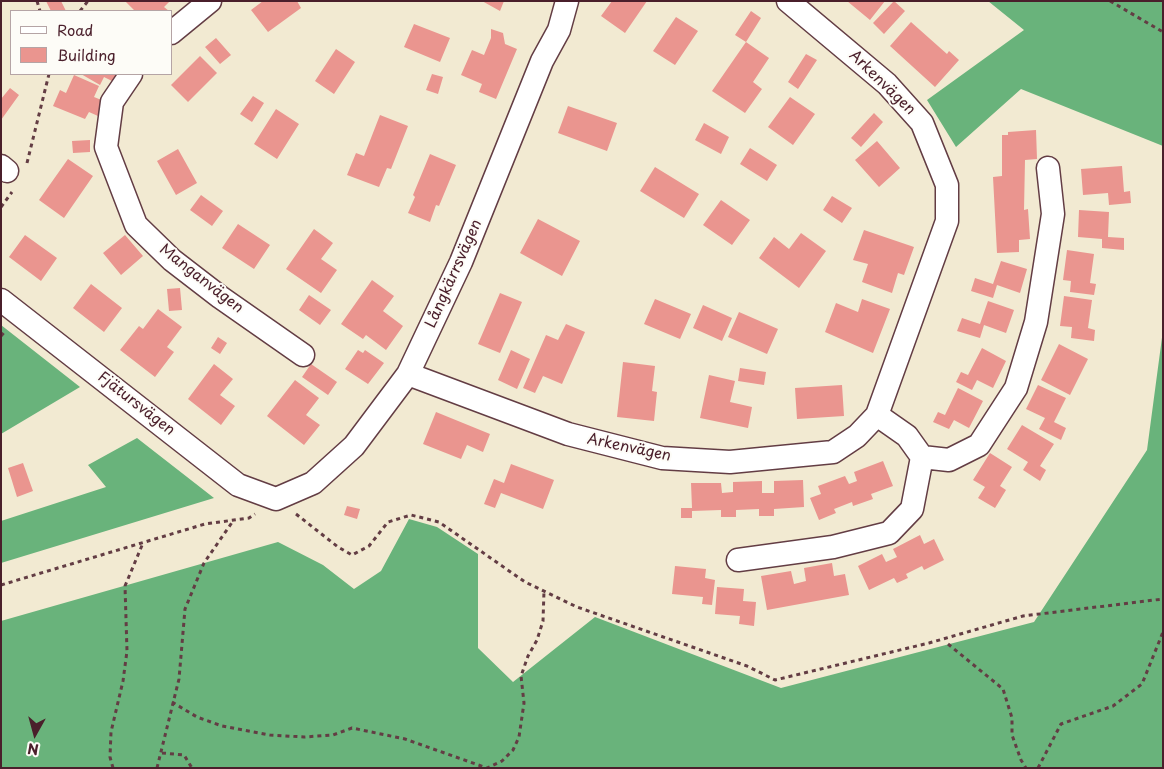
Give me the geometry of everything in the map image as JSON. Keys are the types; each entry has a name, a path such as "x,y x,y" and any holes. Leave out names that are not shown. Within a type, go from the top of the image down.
{"street":[{"path":"172,32 210,1"},
{"name":"Långkärrsvägen","path":"276,498 313,483 354,446 408,374 462,262 542,61 559,30 567,1"},
{"name":"Arkenvägen","path":"408,374 568,434 662,458 730,462 833,452 856,436 878,414 947,221 947,185 922,123 886,84 788,1"},
{"name":"Manganvägen","path":"130,75 112,102 106,147 136,225 172,260 303,356"},
{"path":"922,457 949,460 978,445 1016,388 1036,322 1053,214 1048,168"},
{"name":"Fjätursvägen","path":"1,300 238,484 276,498"},
{"path":"738,560 833,547 889,533 912,510 922,457 907,436 878,414"}],"path":[{"path":"1110,1 1163,32"},
{"path":"1,207 49,75"},
{"path":"1,585 205,524 249,518 276,498 338,547 352,555 369,546 388,522 410,515 439,522 525,582 576,607 747,666 775,680 929,643 1023,616 1163,599"},
{"path":"157,768 179,679 185,609 204,563 233,520"},
{"path":"113,768 110,757 111,732 123,681 127,651 125,586 143,543"},
{"path":"172,702 197,717 222,726 270,735 304,738 333,735 352,728 405,739 455,755 470,763 487,768 502,761 513,750 519,737 524,703 521,676 543,621 544,591"},
{"path":"1038,768 1060,724 1113,706 1142,684 1163,632"},
{"path":"948,644 1003,689 1012,718 1012,735 1026,768"},
{"path":"162,753 184,755 192,768"}],"green space":[{"path":"988,1 1163,1 1163,146 1021,89 956,147 927,100 1024,30"},
{"path":"1,325 80,387 1,434"},
{"path":"1163,330 1163,768 1,768 1,621 278,542 323,565 354,589 381,571 409,519 437,527 478,554 478,648 513,682 595,617 781,688 1034,622 1147,450"},
{"path":"137,438 214,498 1,563 1,521 106,487 88,465"}],"building":[{"path":"46,1 61,1 66,10 50,10"},
{"path":"125,1 170,1 164,7 168,10 134,10"},
{"path":"263,1 297,1 301,8 268,32 251,10"},
{"path":"482,1 504,1 500,11"},
{"path":"612,1 647,1 625,33 601,16"},
{"path":"847,1 885,1 870,20"},
{"path":"894,1 905,11 884,34 873,23"},
{"path":"751,11 761,18 746,42 735,35"},
{"path":"676,17 698,31 675,65 653,51"},
{"path":"911,22 947,54 949,51 959,60 935,87 890,46"},
{"path":"414,24 450,38 440,62 404,47"},
{"path":"491,29 503,33 505,44 517,49 496,99 479,92 482,84 461,75 472,50 484,55 491,38"},
{"path":"216,38 231,55 220,64 205,47"},
{"path":"746,42 769,58 753,82 762,89 745,113 712,91"},
{"path":"336,49 355,62 334,94 315,81"},
{"path":"806,54 817,60 798,89 788,82"},
{"path":"200,56 217,73 188,102 171,85"},
{"path":"432,74 443,77 438,94 426,90"},
{"path":"74,75 99,86 94,97 104,101 98,116 89,112 85,119 53,106 60,90 66,93"},
{"path":"83,75 118,75 114,82 104,77 100,85"},
{"path":"10,88 19,95 1,120 1,99"},
{"path":"253,96 264,103 252,122 240,114"},
{"path":"790,97 815,114 793,145 768,127"},
{"path":"568,106 617,123 607,151 558,133"},
{"path":"276,109 299,124 277,159 254,144"},
{"path":"874,113 883,122 861,147 851,138"},
{"path":"380,115 408,126 391,169 387,168 379,187 347,175 356,153 364,156"},
{"path":"704,123 729,137 721,154 695,140"},
{"path":"1036,130 1037,159 1025,160 1024,210 1028,209 1030,239 1019,240 1019,252 997,253 993,177 1002,176 1002,135 1008,135 1008,132"},
{"path":"90,140 90,152 73,153 72,141"},
{"path":"877,141 900,168 879,187 855,160"},
{"path":"750,148 777,165 767,181 740,164"},
{"path":"178,149 197,183 176,195 157,161"},
{"path":"430,154 456,165 439,206 436,205 430,222 408,213 415,197 413,195"},
{"path":"68,159 93,176 64,218 39,200"},
{"path":"1122,166 1124,192 1130,191 1131,203 1109,205 1108,193 1083,195 1081,169"},
{"path":"655,167 699,194 684,218 640,191"},
{"path":"201,195 223,211 212,226 190,210"},
{"path":"832,196 852,208 842,223 823,210"},
{"path":"721,200 750,220 732,245 703,225"},
{"path":"1079,210 1109,212 1108,237 1124,238 1124,250 1102,248 1102,239 1078,237"},
{"path":"538,219 580,241 562,276 520,253"},
{"path":"238,224 270,245 254,269 222,248"},
{"path":"314,229 333,243 321,259 337,270 321,293 286,269"},
{"path":"864,230 914,247 904,275 898,273 892,293 862,282 868,264 853,260"},
{"path":"801,233 826,251 799,288 759,258 774,237 789,249"},
{"path":"25,235 57,258 41,281 9,257"},
{"path":"125,235 143,256 121,275 103,253"},
{"path":"1067,250 1094,254 1090,283 1096,284 1094,295 1070,292 1071,281 1063,280"},
{"path":"1001,261 1027,269 1020,293 997,285 993,298 971,291 975,278 993,284"},
{"path":"372,280 394,296 383,311 403,326 386,350 366,335 363,339 341,324"},
{"path":"91,284 122,308 104,332 73,308"},
{"path":"180,288 182,310 169,311 167,289"},
{"path":"500,293 522,302 500,353 478,344"},
{"path":"309,295 331,310 320,325 299,310"},
{"path":"1064,296 1092,300 1088,328 1095,330 1094,341 1071,338 1072,327 1060,326"},
{"path":"655,299 691,314 680,339 644,324"},
{"path":"862,299 890,309 873,353 825,332 836,303 858,312"},
{"path":"988,301 1014,310 1006,333 984,325 980,338 957,331 962,318 980,324"},
{"path":"703,305 732,318 722,341 693,328"},
{"path":"158,309 182,327 167,347 174,352 155,377 120,350 139,326 143,329"},
{"path":"739,312 778,329 767,354 728,337"},
{"path":"566,324 585,332 562,384 543,376 535,393 523,388 546,335 558,340"},
{"path":"218,337 227,343 220,354 211,348"},
{"path":"1059,344 1088,359 1070,395 1041,380"},
{"path":"982,348 1006,361 993,388 977,380 972,390 956,382 961,372 968,375"},
{"path":"358,350 363,353 365,350 384,363 368,384 345,369"},
{"path":"511,350 530,359 517,389 498,380"},
{"path":"623,362 655,366 652,391 657,392 654,421 617,417"},
{"path":"214,364 233,379 220,395 235,406 221,425 188,399"},
{"path":"311,364 337,382 328,395 302,377"},
{"path":"740,368 766,372 764,385 738,381"},
{"path":"709,375 735,381 730,402 752,407 748,428 700,418"},
{"path":"295,380 319,398 306,415 320,425 304,445 267,416"},
{"path":"842,385 844,416 797,419 795,388"},
{"path":"1038,385 1066,398 1054,422 1066,428 1061,440 1039,429 1045,418 1026,409"},
{"path":"958,388 983,401 969,428 954,420 949,429 933,422 938,412 945,415"},
{"path":"436,412 490,434 483,452 467,445 461,459 423,444"},
{"path":"1022,425 1054,444 1040,466 1046,470 1040,481 1023,470 1028,462 1007,449"},
{"path":"990,453 1012,467 1000,486 1006,490 995,508 978,498 985,487 973,480"},
{"path":"883,461 893,486 871,494 873,499 853,506 852,502 834,509 836,513 819,520 810,498 821,494 818,486 845,476 849,484 857,481 854,472"},
{"path":"23,463 33,491 17,497 8,468"},
{"path":"511,464 554,480 543,509 501,493 495,508 484,504 494,479 504,483"},
{"path":"803,480 804,507 774,509 774,516 759,516 759,509 736,510 736,517 721,517 721,510 692,511 692,518 681,518 681,508 692,508 691,483 721,483 722,493 733,492 733,482 762,481 762,493 774,493 774,481"},
{"path":"347,506 360,509 357,519 344,515"},
{"path":"920,535 924,544 934,539 944,560 924,570 922,566 906,574 908,578 897,583 894,578 869,590 858,566 882,554 886,562 897,557 893,549"},
{"path":"832,563 834,576 845,574 849,595 767,610 761,576 791,571 794,584 806,581 804,568"},
{"path":"675,566 706,569 705,578 715,580 712,605 702,604 703,597 672,594"},
{"path":"717,587 744,589 743,601 756,602 754,626 739,624 740,616 715,614"}]}
